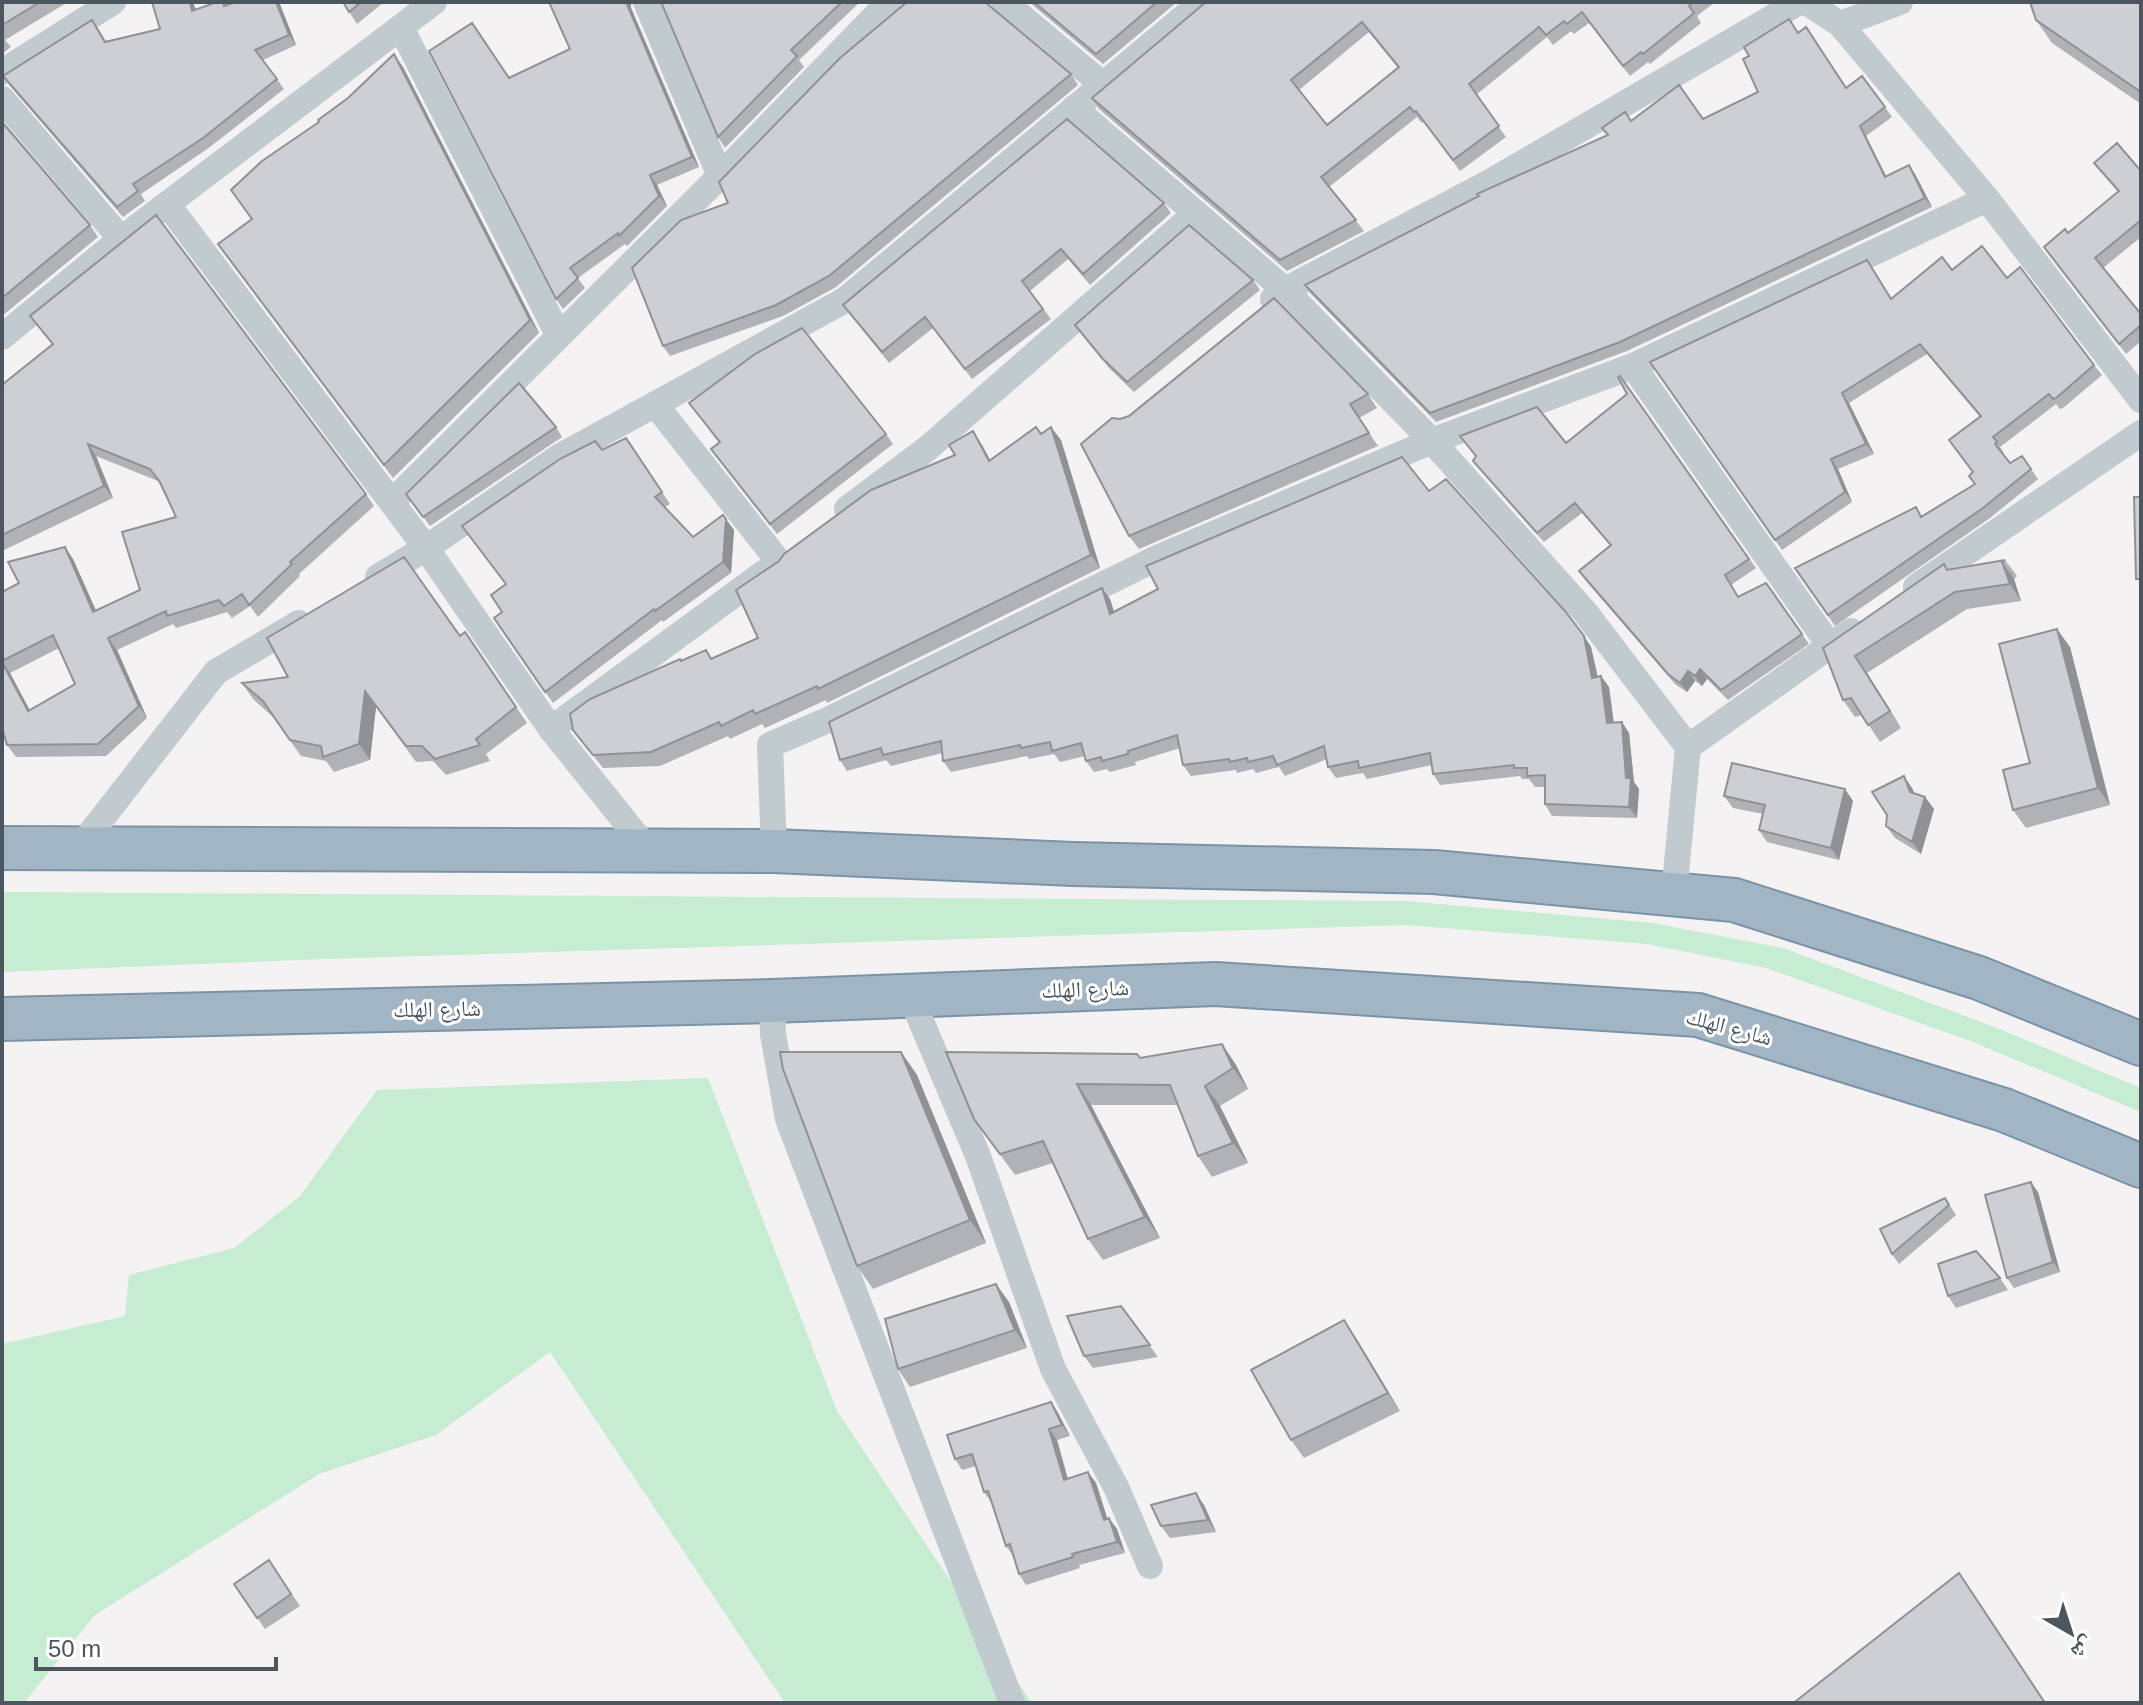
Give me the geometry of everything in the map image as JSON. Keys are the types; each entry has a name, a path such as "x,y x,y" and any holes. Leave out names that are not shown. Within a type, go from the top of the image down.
{"highway":[{"path":"2,848 774,851 1073,864 1434,872 1734,900 1979,978 2141,1044"},
{"name":"شارع الهلك","path":"2,1019 772,1001 1215,984 1698,1015 2004,1110 2141,1166"}],"street":[{"path":"2,72 113,2"},
{"path":"2,337 121,239 433,2"},
{"path":"646,2 720,176"},
{"path":"392,502 720,176 889,2"},
{"path":"1004,2 1102,84"},
{"path":"361,587 426,548 559,457 845,300 1202,2"},
{"path":"1249,319 1285,290 1490,182 1799,2"},
{"path":"1806,2 1840,24 1987,199 2141,400"},
{"path":"1840,24 1900,2"},
{"path":"401,28 559,336"},
{"path":"2,99 121,239"},
{"path":"1074,108 1285,290 1432,441 1585,612 1688,747 1674,894"},
{"path":"774,851 770,745 830,719 1157,558 1432,441 1633,366 1987,199"},
{"path":"168,205 426,548 551,729 648,850"},
{"path":"828,524 928,448 1196,213"},
{"path":"1633,366 1830,646"},
{"path":"655,404 779,562"},
{"path":"1895,602 2141,433"},
{"path":"551,729 803,543"},
{"path":"79,848 216,672 321,610"},
{"path":"1688,747 1869,619"},
{"path":"910,995 978,1156 1053,1369 1116,1487 1150,1566"},
{"path":"772,1001 773,1034 788,1119 1012,1703"}],"green space":[{"path":"2,892 1406,901 1653,923 1783,948 1997,1028 2141,1088 2141,1112 1973,1042 1766,968 1647,944 1405,925 2,972"},
{"path":"708,1078 837,1411 1032,1703 785,1703 550,1352 436,1435 319,1474 95,1615 24,1703 2,1703 2,1344 125,1316 129,1275 234,1248 300,1196 377,1090"}],"building":[{"path":"2,2 40,2 2,25"},
{"path":"152,2 190,2 192,11 217,2 223,2 224,6 236,2 276,2 289,35 255,50 277,79 203,138 133,184 138,191 117,207 3,76 92,20 105,42 160,29"},
{"path":"343,2 361,2 349,12"},
{"path":"549,2 626,2 692,157 650,175 659,196 619,236 618,233 570,268 578,278 556,299 429,51 472,23 509,78 570,49"},
{"path":"661,2 842,2 791,50 797,56 718,137"},
{"path":"907,2 985,2 1071,74 829,276 776,305 663,346 632,268 681,220 728,203 719,182 840,58"},
{"path":"1034,2 1157,2 1096,54"},
{"path":"1206,2 1694,2 1689,6 1694,13 1623,66 1582,12 1546,35 1539,27 1469,84 1499,126 1453,160 1410,107 1321,177 1356,220 1280,260 1092,98","holes":["1362,22 1399,67 1327,125 1291,80"]},
{"path":"2030,2 2141,2 2141,92 2036,20"},
{"path":"1789,19 1798,33 1806,27 1846,88 1862,76 1885,107 1860,126 1885,177 1909,165 1925,198 1620,342 1430,413 1305,285 1479,196 1477,194 1608,135 1602,128 1625,112 1631,121 1679,85 1703,119 1758,92 1743,59 1749,56 1744,47"},
{"path":"394,54 530,320 384,465 218,244 252,219 231,190 262,161 348,98"},
{"path":"1067,119 1164,203 1083,274 1061,249 1022,281 1043,309 965,369 925,317 882,352 843,305"},
{"path":"2,122 90,225 2,298"},
{"path":"2117,143 2141,171 2141,220 2095,258 2141,314 2141,325 2119,344 2044,247 2065,229 2068,233 2119,191 2094,163"},
{"path":"156,215 366,494 290,562 292,564 249,605 242,594 224,606 219,600 167,616 166,611 108,638 139,706 98,744 7,745 2,728 2,662 28,711 75,684 53,635 2,661 2,592 19,583 8,562 65,547 93,612 140,590 122,532 176,517 160,482 150,469 88,444 104,486 2,535 2,382 53,344 30,316"},
{"path":"1189,225 1253,280 1127,382 1075,325"},
{"path":"1982,246 2007,278 2020,267 2094,365 2056,398 2049,394 1993,437 2010,463 2022,456 2031,469 1983,508 1828,615 1795,568 1916,507 1921,517 1975,484 1969,476 1973,472 1949,440 1981,416 1920,344 1842,393 1866,444 1831,459 1845,492 1775,540 1650,362 1867,260 1891,299 1942,257 1952,270"},
{"path":"1274,298 1368,394 1350,404 1369,433 1129,536 1081,444 1112,418 1129,416"},
{"path":"802,328 886,434 770,524 711,449 720,442 689,403 755,354"},
{"path":"1620,376 1749,559 1725,575 1738,597 1766,583 1802,634 1721,690 1700,669 1695,676 1688,671 1680,683 1668,674 1579,571 1611,545 1575,503 1537,533 1473,461 1476,456 1460,436 1537,407 1566,443 1627,394"},
{"path":"519,383 556,427 423,517 406,494"},
{"path":"1036,427 1041,434 1051,427 1091,555 818,689 817,686 755,714 753,710 721,726 719,722 651,752 593,755 573,730 570,714 590,699 680,659 706,650 711,659 758,638 736,590 871,490 955,455 949,445 973,431 989,461"},
{"path":"626,438 662,492 655,497 693,537 723,515 726,519 723,562 654,609 545,692 494,618 502,612 491,595 506,584 462,526 560,459 595,441 602,450"},
{"path":"1402,457 1429,491 1446,479 1584,636 1592,678 1601,676 1607,723 1622,722 1626,778 1631,778 1629,807 1545,804 1545,775 1527,776 1527,768 1514,768 1514,765 1433,774 1430,753 1359,768 1358,761 1328,767 1324,746 1277,765 1273,756 1248,762 1247,758 1183,765 1177,735 1102,761 1101,757 1086,761 1081,743 1052,751 1050,742 943,761 941,741 883,755 881,748 840,760 829,722 1102,588 1110,614 1158,589 1146,566"},
{"path":"2134,497 2141,497 2141,579 2136,579"},
{"path":"404,557 460,636 465,632 516,707 476,739 480,745 435,759 422,746 406,746 365,691 359,744 323,757 321,746 290,740 263,701 242,683 288,677 267,638"},
{"path":"2005,560 2002,562 2010,584 1955,592 1855,656 1890,711 1868,725 1851,698 1843,700 1823,648 1944,564 1947,570"},
{"path":"2057,629 2098,788 2013,810 2003,770 2030,763 1999,644"},
{"path":"1732,763 1845,789 1831,848 1759,830 1765,805 1724,796"},
{"path":"1904,776 1910,792 1925,797 1912,842 1886,826 1887,815 1872,792"},
{"path":"1222,1044 1233,1068 1205,1086 1233,1143 1198,1156 1170,1085 1077,1084 1145,1217 1088,1239 1043,1141 1000,1154 974,1119 946,1052 1137,1054 1140,1058"},
{"path":"780,1052 901,1052 970,1220 857,1266 783,1069"},
{"path":"2031,1182 2053,1262 2007,1278 1985,1195"},
{"path":"1945,1198 1949,1205 1892,1254 1880,1229"},
{"path":"1976,1251 2000,1278 1948,1296 1938,1264"},
{"path":"996,1284 1015,1330 898,1369 885,1319"},
{"path":"1121,1306 1150,1345 1084,1356 1067,1316"},
{"path":"1344,1320 1388,1393 1291,1440 1251,1370"},
{"path":"1051,1402 1062,1425 1049,1429 1064,1480 1088,1472 1104,1520 1109,1518 1117,1542 1072,1554 1073,1557 1019,1574 988,1491 984,1492 972,1454 955,1459 947,1435"},
{"path":"1196,1493 1208,1520 1161,1526 1151,1505"},
{"path":"269,1560 291,1594 257,1618 234,1584"},
{"path":"1959,1573 2045,1703 1797,1703 1796,1701"}]}
